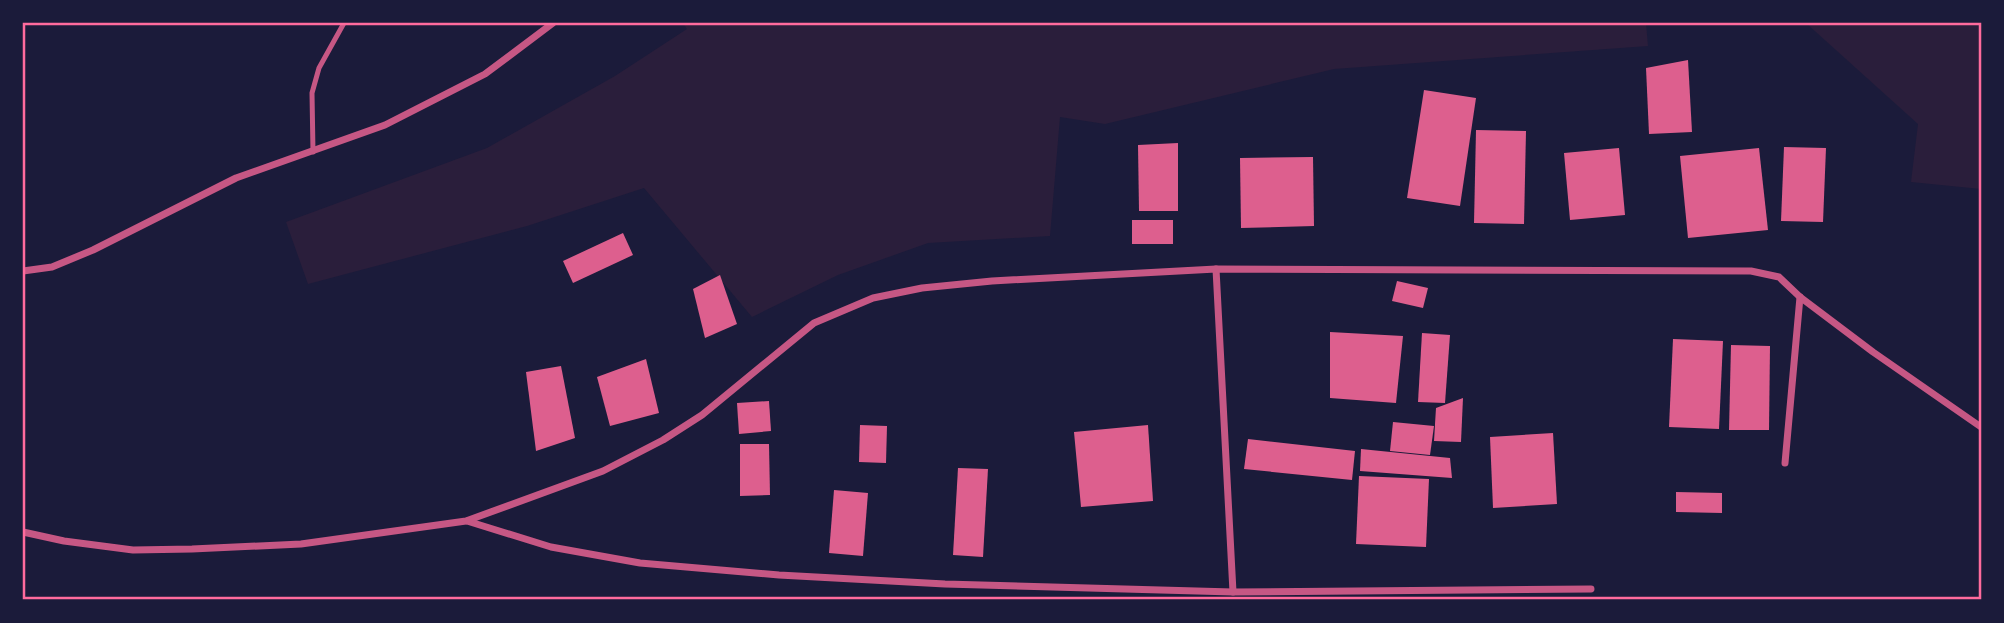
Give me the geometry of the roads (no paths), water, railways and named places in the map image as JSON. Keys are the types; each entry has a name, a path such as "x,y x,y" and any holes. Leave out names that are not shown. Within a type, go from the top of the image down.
{"street":[{"path":"23,271 52,267 93,250 236,178 385,125 485,75 553,23"},
{"path":"1216,269 1233,593"},
{"path":"23,532 64,541 133,550 192,549 301,544 466,521 603,471 663,440 702,415 814,323 873,298 922,288 992,281 1216,269 1751,271 1779,277 1800,297 1873,352 1981,427"},
{"path":"1785,463 1800,297"},
{"path":"466,521 551,547 652,564 779,575 945,584 1233,593 1591,589"}],"lane":[{"path":"313,152 312,93 319,68 344,23"}]}
